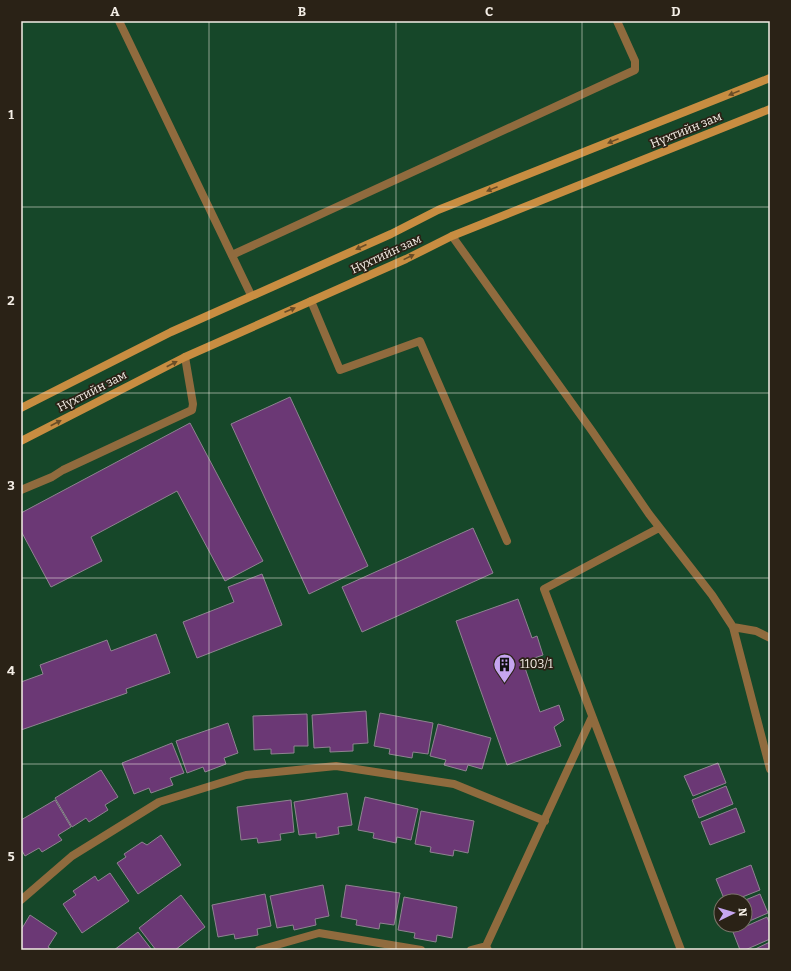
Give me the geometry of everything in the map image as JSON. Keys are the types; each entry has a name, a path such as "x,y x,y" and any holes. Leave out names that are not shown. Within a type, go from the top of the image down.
{"main road":[{"name":"Нүхтийн зам","path":"21,408 171,332 251,295 391,234 438,210 770,78"},
{"name":"Нүхтийн зам","path":"21,441 185,357 452,236 770,109"}],"street":[{"path":"119,21 251,295"},
{"path":"232,255 635,70 634,61 617,21"},
{"path":"452,236 659,528 712,595 733,627 770,768"},
{"path":"311,301 340,370 420,341 508,541"},
{"path":"21,490 52,477 63,470 192,410 193,404 185,357"},
{"path":"659,528 544,589 681,950"},
{"path":"733,627 756,631 770,638"},
{"path":"471,950 487,948 592,717"},
{"path":"21,900 72,856 159,802 246,775 336,766 454,784 544,821"},
{"path":"259,950 319,934 421,950"}],"green space":[{"path":"21,21 770,21 770,950 21,950"}],"building":[{"path":"290,397 368,566 309,594 231,424"},
{"path":"190,423 263,561 225,581 177,491 91,537 102,561 51,587 21,531 21,513"},
{"path":"473,528 493,573 362,632 342,587"},
{"path":"262,574 282,625 197,658 183,622 234,602 228,587"},
{"name":"1103/1","path":"518,599 532,638 537,636 543,655 523,662 540,712 559,705 564,720 554,727 561,746 507,765 456,621"},
{"path":"156,634 170,673 126,689 127,693 21,730 21,682 43,674 40,665 107,640 111,651"},
{"path":"366,711 368,743 353,744 353,751 330,752 330,747 314,748 312,715"},
{"path":"380,713 433,723 428,754 413,752 412,758 389,754 390,749 374,746"},
{"path":"307,714 308,746 294,746 294,753 271,754 271,749 254,750 253,716"},
{"path":"228,723 238,753 224,758 226,764 205,772 203,767 187,773 176,741"},
{"path":"438,724 491,738 482,769 468,765 466,771 444,765 446,760 430,756"},
{"path":"172,743 184,773 170,778 173,785 151,793 149,788 134,794 122,763"},
{"path":"718,763 726,783 693,796 684,776"},
{"path":"101,770 118,797 105,805 108,810 89,822 86,818 72,827 55,798"},
{"path":"726,786 733,804 699,818 692,800"},
{"path":"347,793 352,825 338,827 339,834 316,838 316,833 299,835 294,802"},
{"path":"365,797 418,809 411,840 397,837 396,843 373,838 374,833 358,830"},
{"path":"55,800 71,827 58,835 62,840 42,852 39,848 25,856 21,849 21,820"},
{"path":"291,800 294,832 280,834 281,840 258,843 257,838 241,840 237,807"},
{"path":"736,808 745,832 710,845 701,822"},
{"path":"421,811 474,821 468,853 454,850 453,856 430,852 431,847 415,844"},
{"path":"161,835 181,865 138,894 117,863 126,857 124,854 142,842 147,845"},
{"path":"751,865 760,890 752,893 722,893 716,879"},
{"path":"110,873 129,901 82,933 63,904 76,895 73,891 95,876 98,881"},
{"path":"323,885 329,916 315,919 316,925 294,930 293,925 277,928 270,896"},
{"path":"346,885 400,893 394,925 380,923 379,929 356,925 357,920 341,917"},
{"path":"265,894 271,926 257,929 258,935 235,939 234,934 218,937 212,905"},
{"path":"760,894 768,913 753,920 753,897"},
{"path":"181,895 205,927 175,950 156,950 139,928"},
{"path":"404,897 457,907 452,938 437,935 436,942 414,938 415,933 398,930"},
{"path":"30,915 57,933 48,947 52,950 21,950 21,930"},
{"path":"767,917 770,924 770,939 745,950 740,950 733,933 753,933 753,923"},
{"path":"138,932 152,950 114,950"},
{"path":"770,942 770,950 753,950"}],"place":[{"name":"1103/1","path":"504,684"}]}
